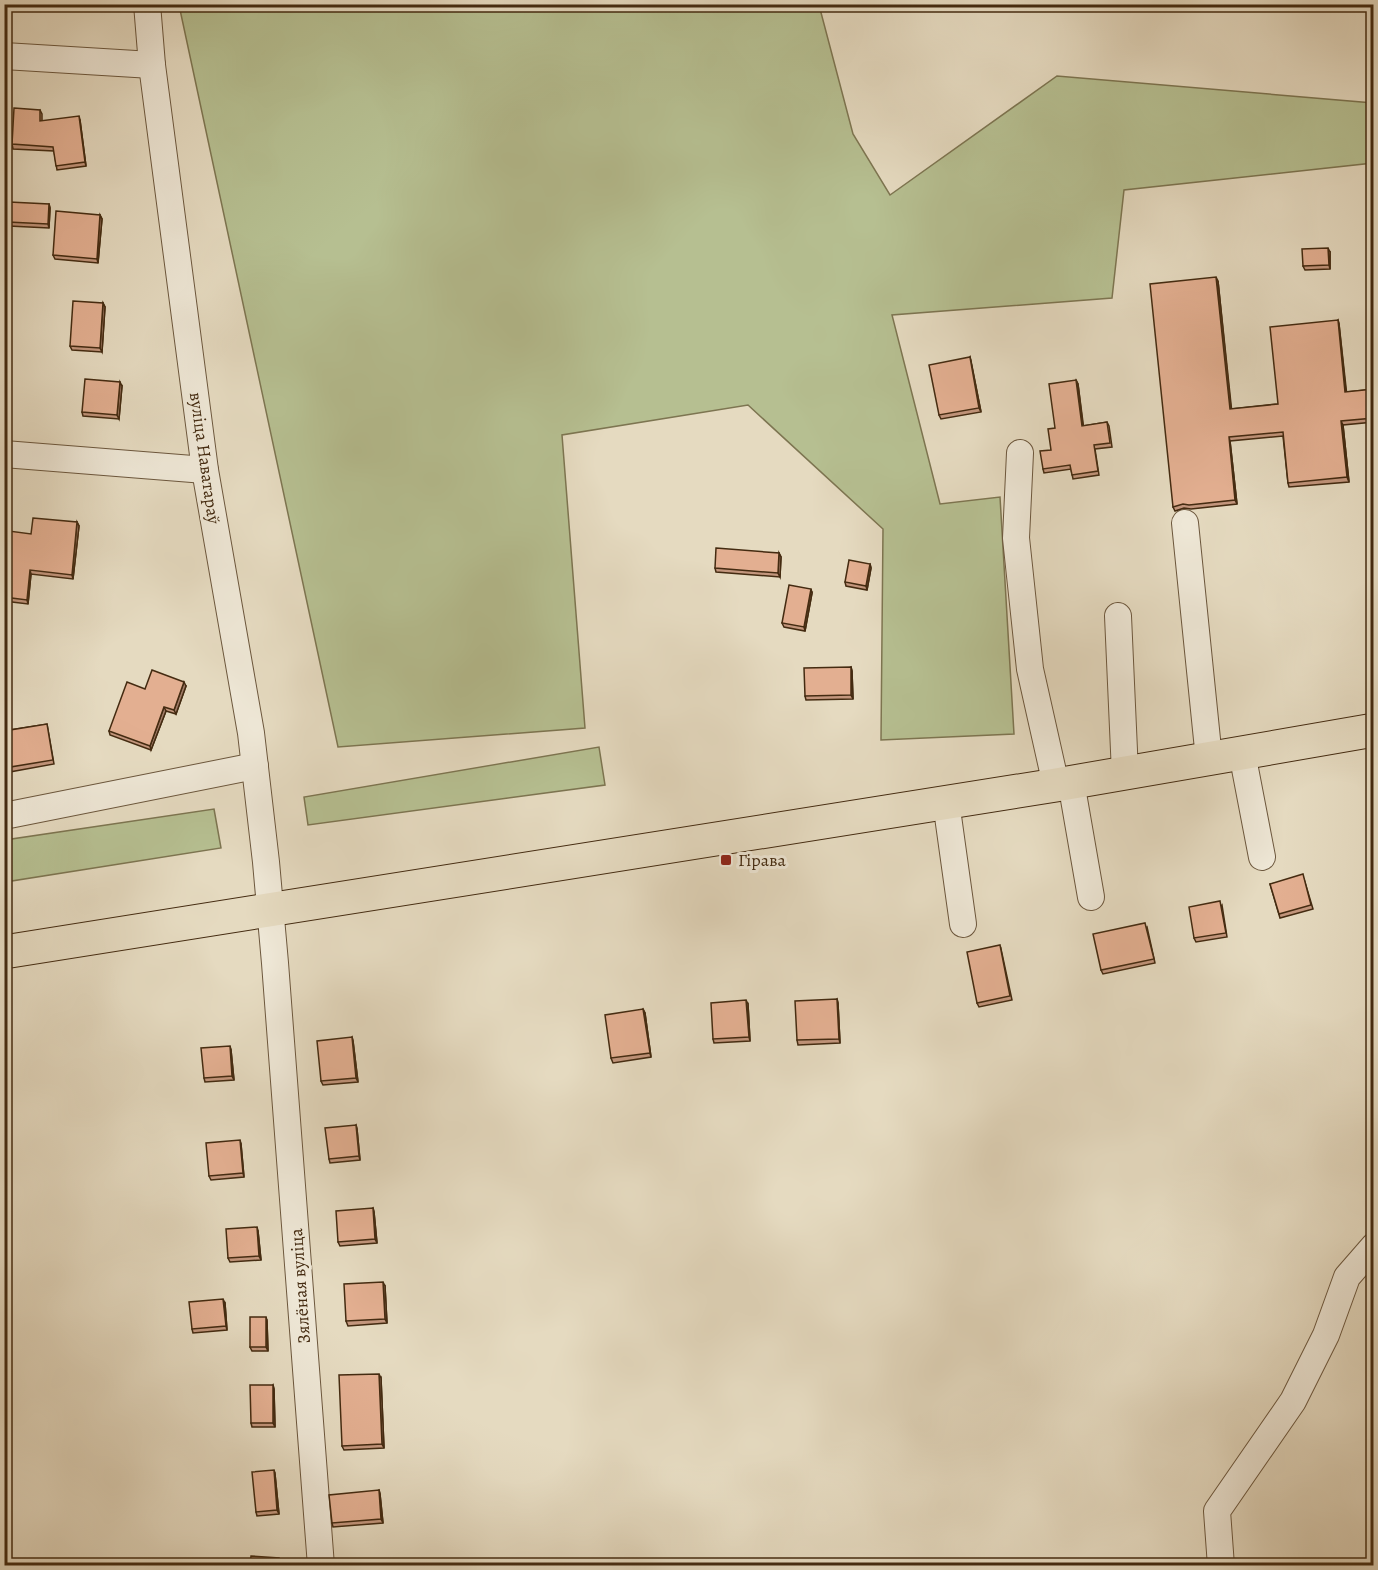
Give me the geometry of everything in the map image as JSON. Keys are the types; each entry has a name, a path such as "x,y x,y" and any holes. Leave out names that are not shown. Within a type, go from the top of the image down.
{"main road":[{"path":"4,952 1063,784 1374,730"}],"street":[{"name":"вуліца Наватараў","path":"147,4 152,65 205,470 251,733 271,910"},
{"path":"4,56 152,65"},
{"path":"1020,453 1016,538 1030,669 1063,784 1091,897"},
{"path":"4,454 205,470"},
{"path":"1185,523 1209,759"},
{"path":"1118,616 1125,773"},
{"path":"1242,753 1262,857"},
{"path":"4,816 255,766"},
{"path":"946,802 963,924"},
{"name":"Зялёная вуліца","path":"271,910 321,1566"},
{"path":"1221,1566 1217,1511 1293,1401 1326,1335 1347,1277 1374,1246"}],"green space":[{"path":"179,5 819,5 853,134 890,195 1057,76 1373,103 1373,163 1124,190 1112,298 892,315 940,504 1000,497 1014,734 881,740 883,529 748,405 562,435 585,728 338,747"},
{"path":"599,747 605,785 308,825 304,797"},
{"path":"214,809 221,848 5,882 5,840"}],"building":[{"path":"14,108 40,110 40,121 79,116 85,162 56,166 53,147 12,144"},
{"path":"9,202 49,204 48,224 8,222"},
{"path":"56,211 100,215 97,259 53,255"},
{"path":"1328,248 1329,265 1303,266 1302,249"},
{"path":"1216,277 1230,409 1278,404 1270,327 1338,320 1345,392 1374,389 1374,418 1341,421 1347,477 1288,483 1283,432 1229,437 1235,500 1183,504 1173,507 1150,284"},
{"path":"73,301 103,303 100,348 70,346"},
{"path":"970,357 979,408 939,415 929,365"},
{"path":"85,379 120,382 117,415 82,412"},
{"path":"1076,380 1082,426 1107,422 1110,443 1094,445 1098,471 1072,475 1070,465 1043,469 1040,451 1051,450 1048,429 1055,428 1049,384"},
{"path":"33,518 77,522 72,575 30,570 27,600 4,597 4,566 9,531 31,534"},
{"path":"716,548 779,553 778,573 715,568"},
{"path":"849,560 870,564 866,586 845,582"},
{"path":"789,585 811,589 804,627 782,623"},
{"path":"851,667 851,695 805,696 804,668"},
{"path":"152,670 184,682 174,710 164,707 150,746 109,731 127,682 145,689"},
{"path":"47,724 53,760 4,768 4,731"},
{"path":"1303,874 1311,905 1279,914 1270,884"},
{"path":"1220,901 1226,933 1194,938 1189,907"},
{"path":"1145,923 1154,959 1101,970 1093,934"},
{"path":"1000,945 1010,996 977,1003 967,952"},
{"path":"837,999 839,1039 797,1040 795,1001"},
{"path":"746,1000 749,1037 713,1039 711,1003"},
{"path":"643,1009 650,1053 611,1058 605,1015"},
{"path":"352,1037 356,1078 321,1081 317,1041"},
{"path":"230,1046 232,1076 204,1078 201,1048"},
{"path":"356,1125 359,1156 329,1159 325,1128"},
{"path":"240,1140 243,1173 209,1176 206,1143"},
{"path":"373,1208 375,1239 338,1242 336,1211"},
{"path":"257,1227 259,1256 228,1258 226,1229"},
{"path":"383,1282 385,1319 346,1321 344,1284"},
{"path":"223,1299 226,1326 192,1329 189,1302"},
{"path":"250,1317 266,1317 266,1347 250,1347"},
{"path":"379,1374 382,1444 342,1446 339,1375"},
{"path":"250,1385 273,1385 273,1423 251,1423"},
{"path":"274,1470 277,1510 256,1512 252,1472"},
{"path":"379,1490 381,1519 332,1523 329,1495"},
{"path":"251,1556 279,1558 278,1566 250,1566"}],"place":[{"name":"Гірава","path":"726,860"}]}
